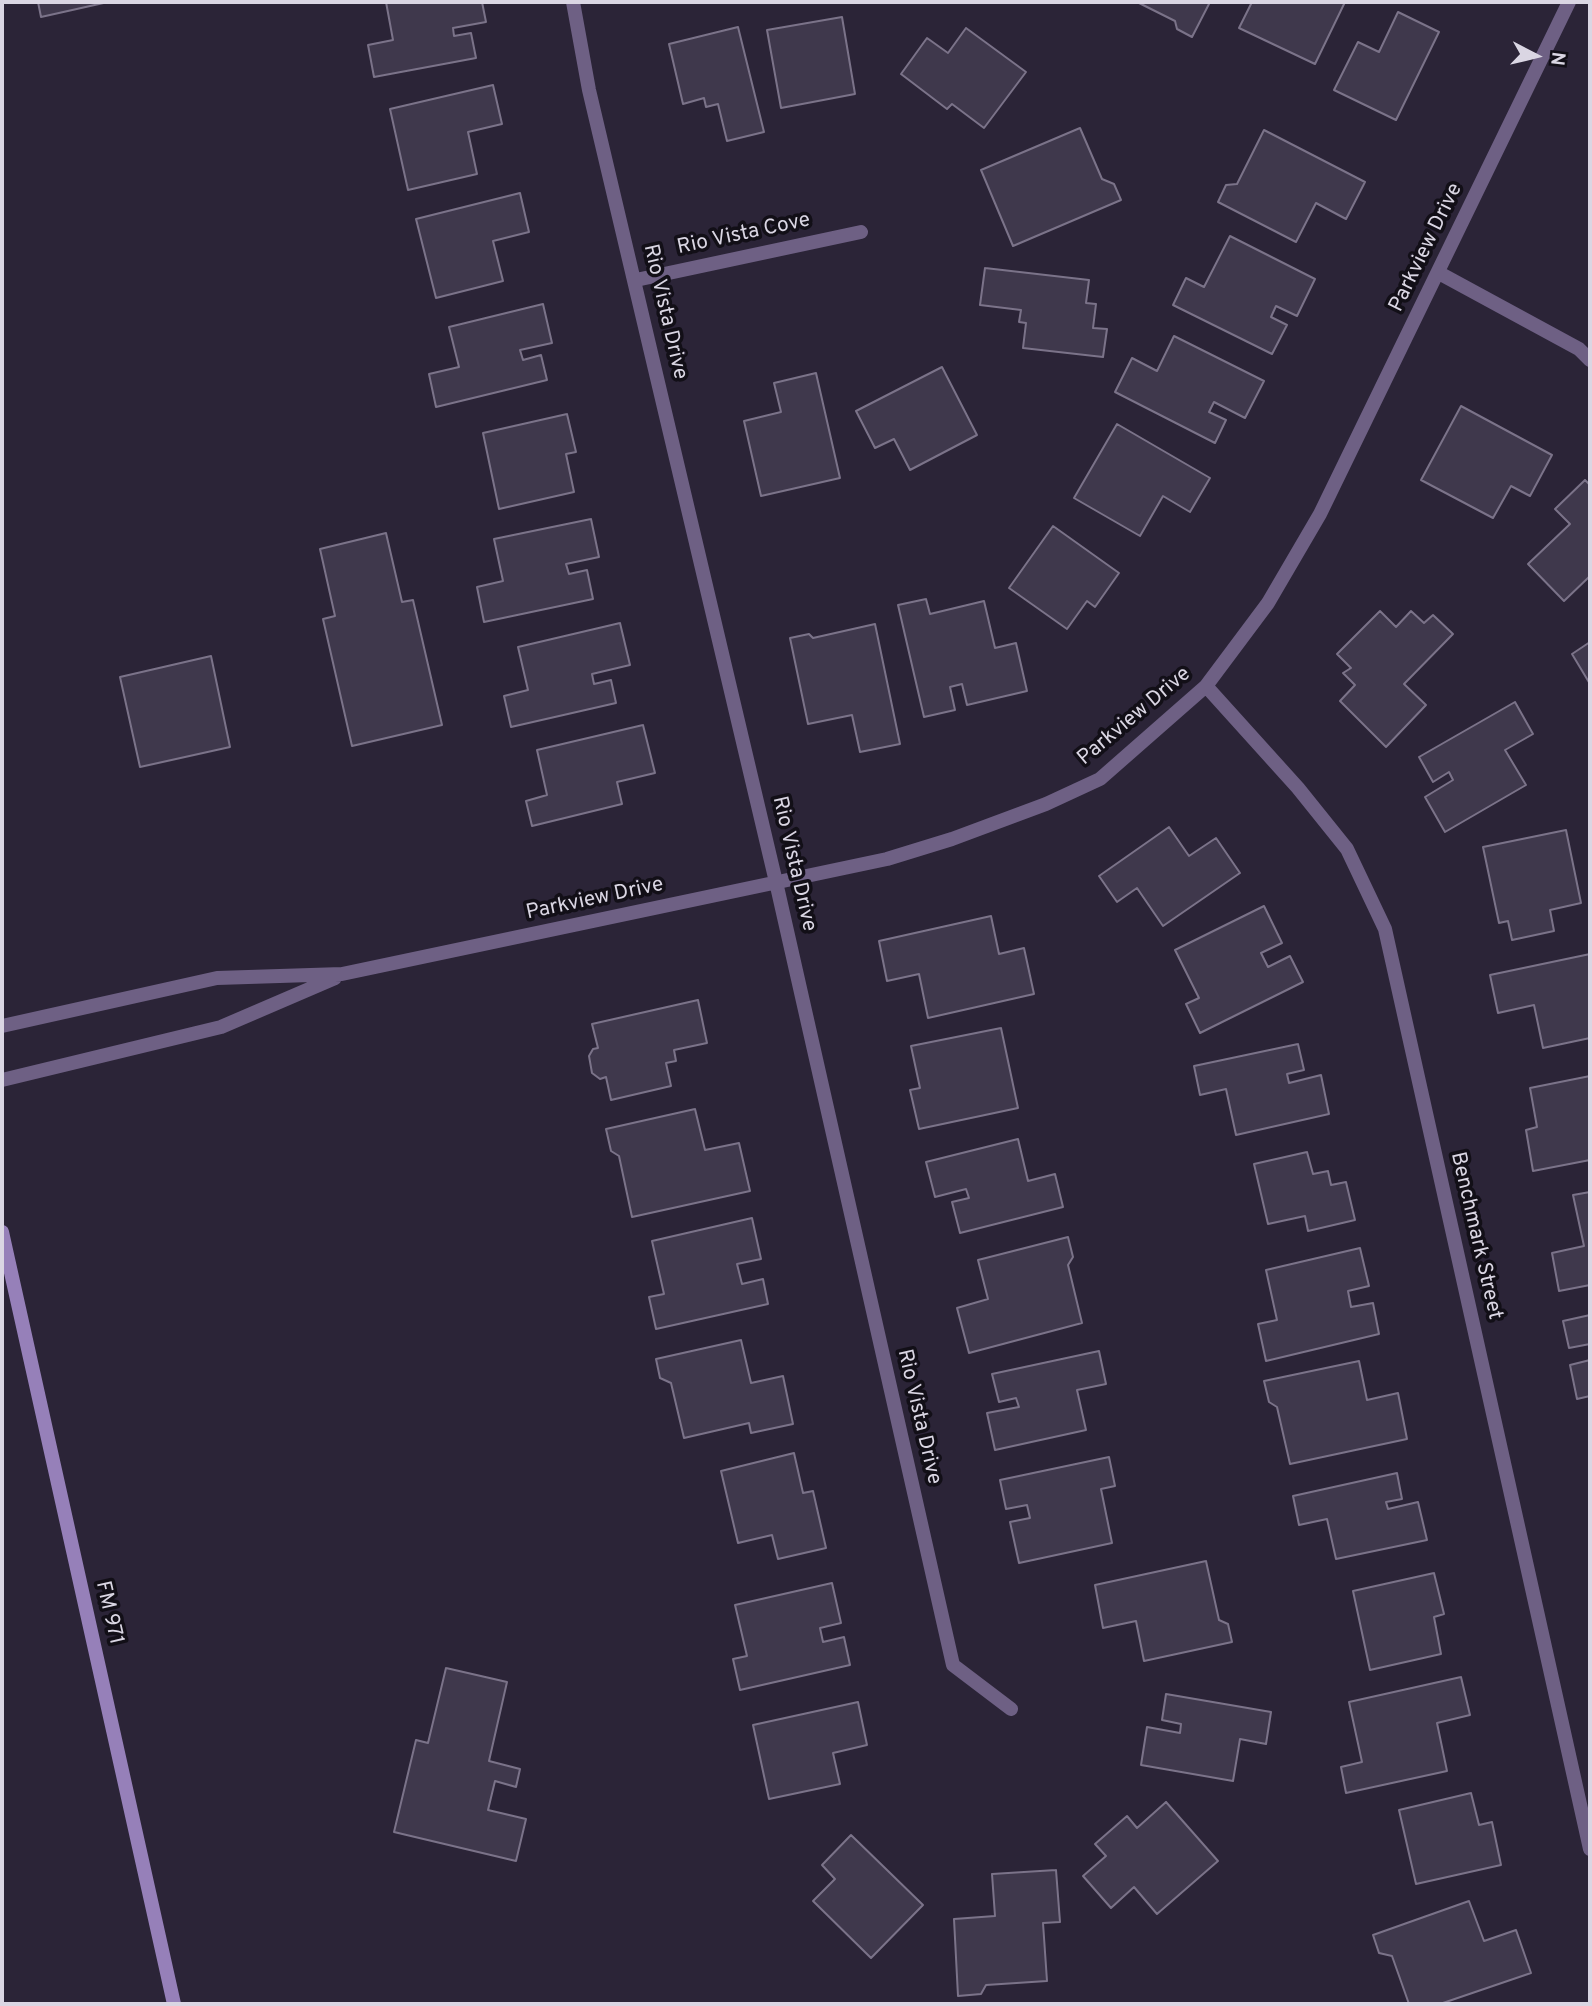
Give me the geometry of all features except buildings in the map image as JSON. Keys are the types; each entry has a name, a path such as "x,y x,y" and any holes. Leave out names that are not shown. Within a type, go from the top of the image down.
{"main road":[{"name":"FM 971","path":"2,1232 174,2004"}],"street":[{"name":"Rio Vista Drive","path":"573,2 589,90 776,882 953,1665 1011,1709"},
{"name":"Parkview Drive","path":"2,1026 217,978 342,974 887,859 952,839 1046,804 1100,779 1206,686 1268,603 1320,514 1569,2"},
{"name":"Rio Vista Cove","path":"636,280 861,232"},
{"path":"1439,273 1585,350 1590,360"},
{"name":"Benchmark Street","path":"1206,686 1298,788 1346,849 1385,929 1590,1849"},
{"name":"Parkview Drive","path":"2,1080 221,1027 342,974"}]}
